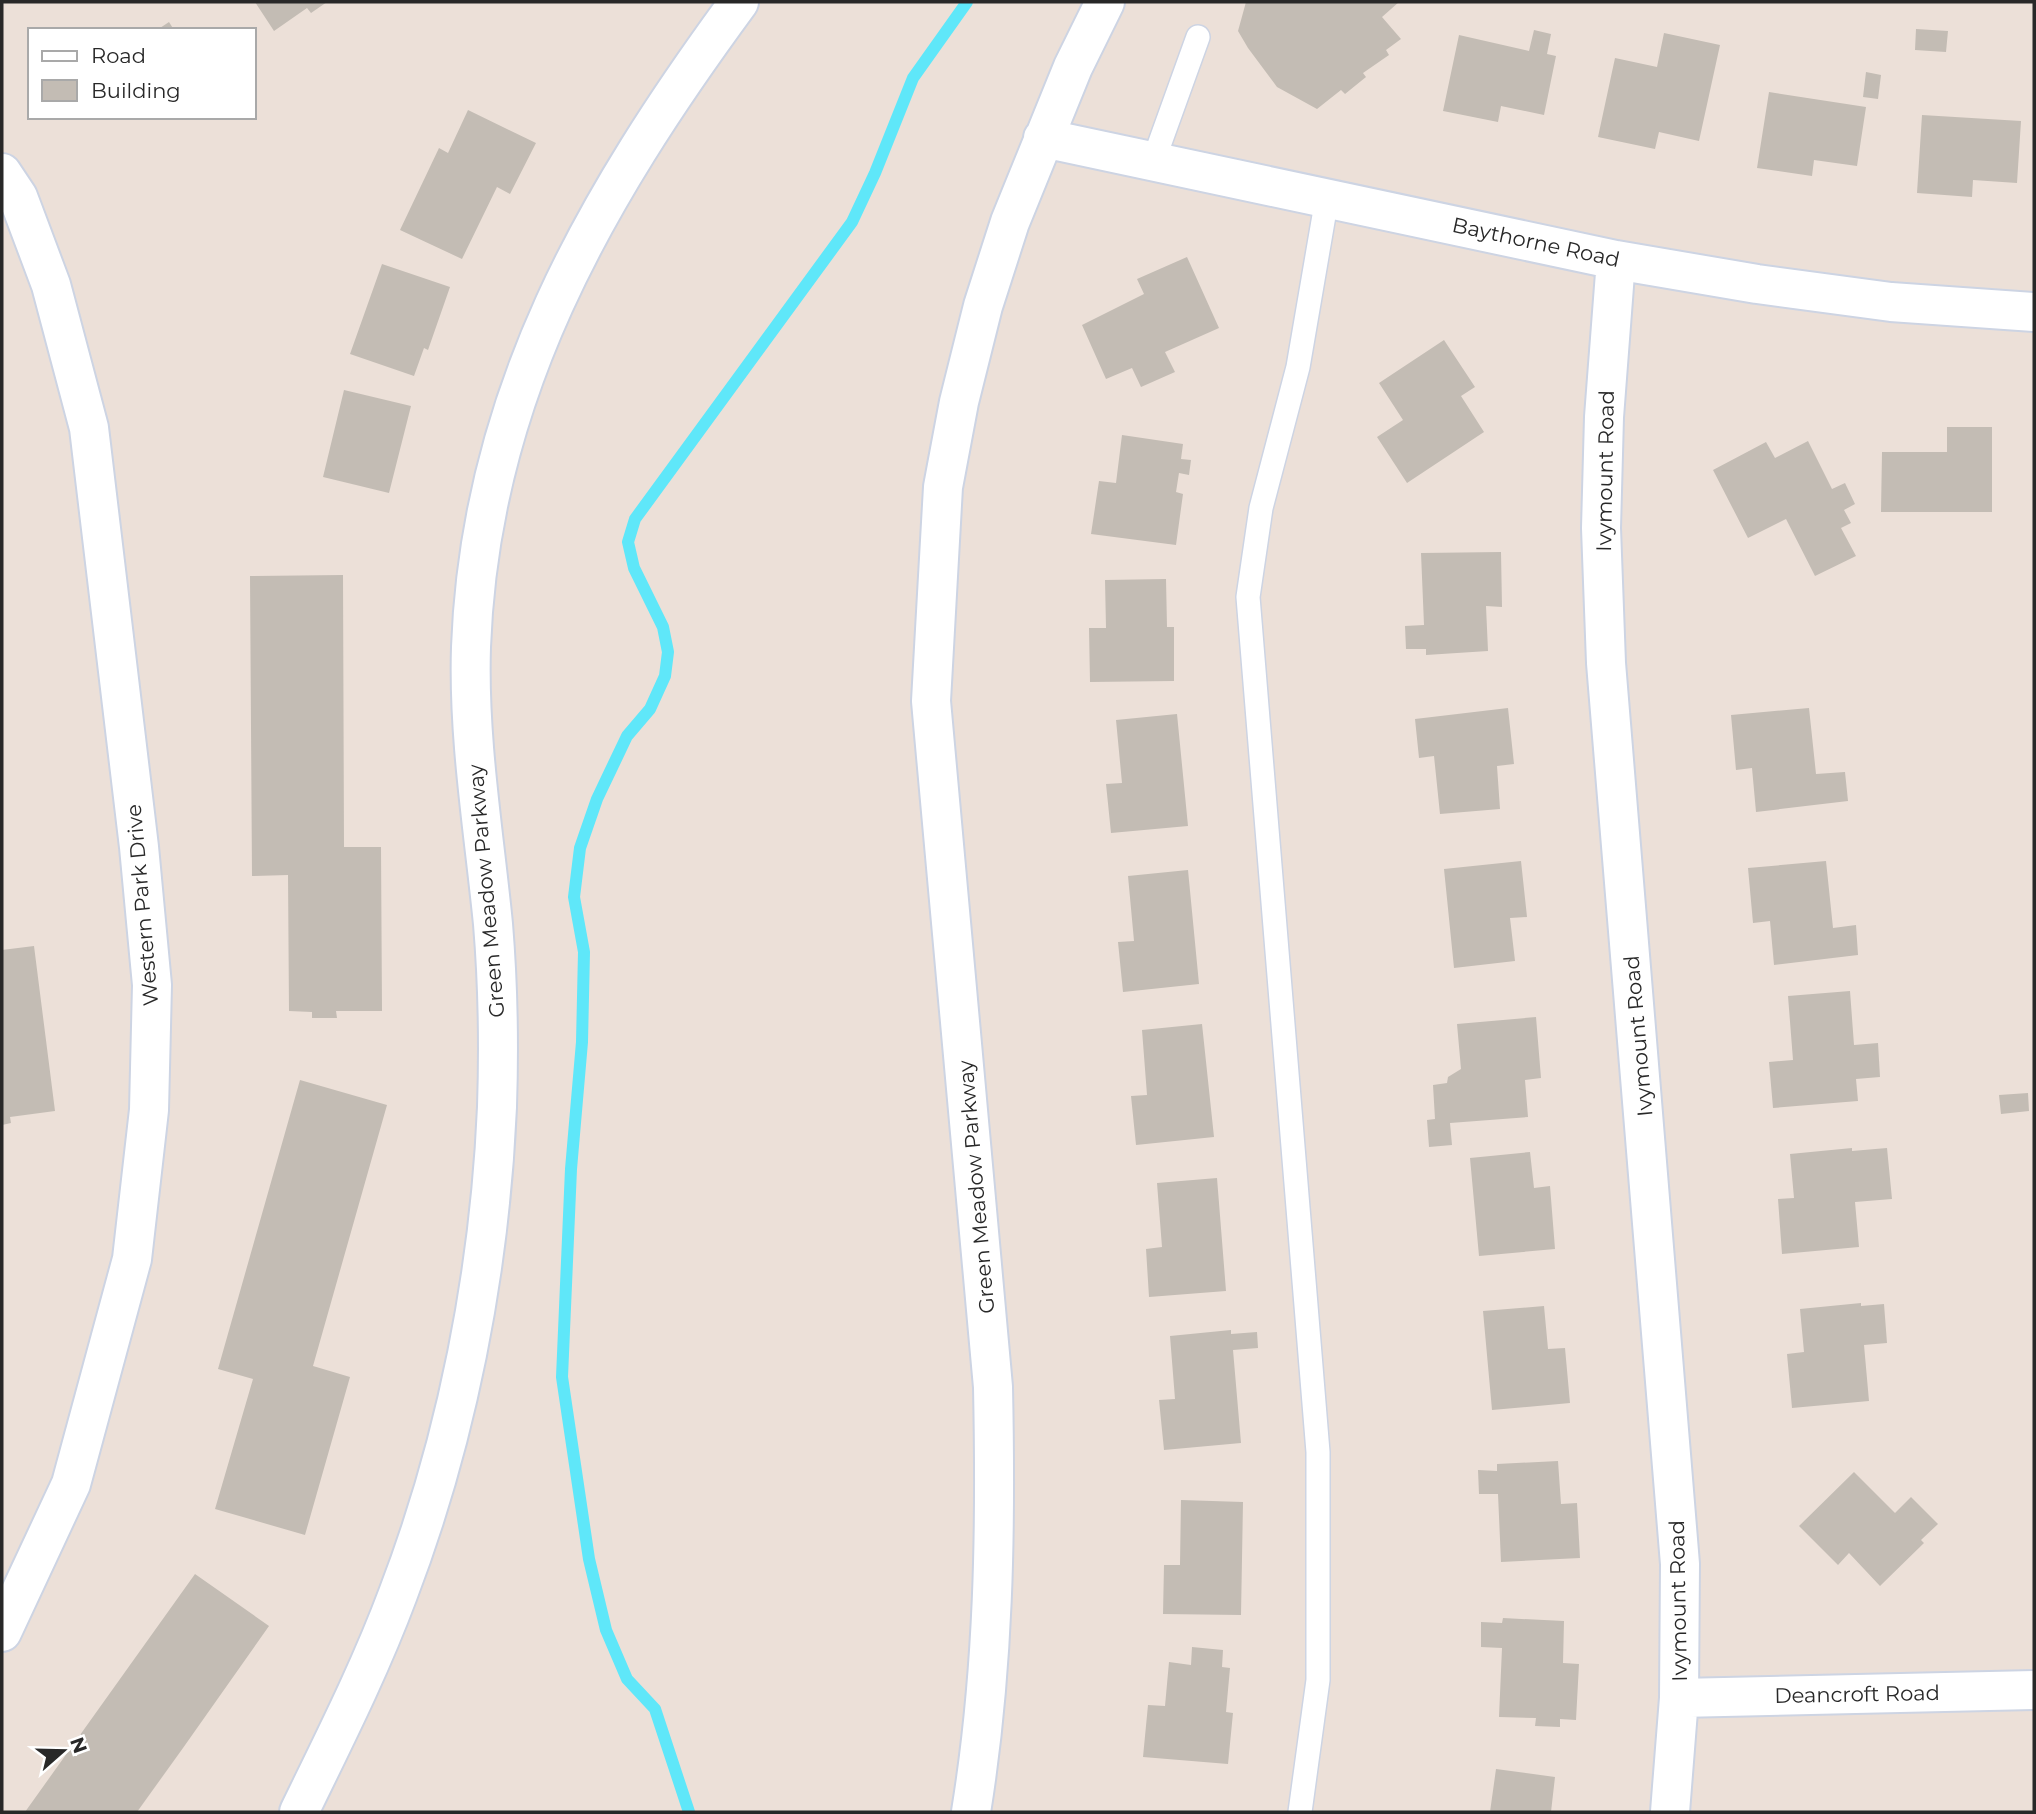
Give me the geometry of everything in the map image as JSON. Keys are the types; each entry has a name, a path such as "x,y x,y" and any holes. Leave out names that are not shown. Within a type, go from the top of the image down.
{"street":[{"name":"Green Meadow Parkway","path":"299,1812 366,1674 416,1545 449,1432 475,1303 490,1199 497,1107 494,932 474,736 471,649 477,568 491,489 515,403 548,316 583,240 631,156 739,2"},
{"name":"Green Meadow Parkway","path":"971,1812 983,1741 992,1621 995,1498 993,1387 931,701 943,487 958,402 987,294 1043,138 1105,2"},
{"name":"Baythorne Road","path":"1043,138 1616,260 1757,284 1891,302 2034,312"},
{"name":"Western Park Drive","path":"2,173 18,197 51,285 89,428 139,847 152,985 149,1110 131,1259 71,1484 2,1632"},
{"name":"Ivymount Road","path":"1616,260 1604,417 1601,528 1606,663 1680,1564 1679,1698 1670,1812"},
{"name":"Deancroft Road","path":"1679,1698 2034,1690"}],"lane":[{"path":"1153,162 1198,37"},
{"path":"1300,1812 1318,1680 1318,1452 1248,597 1261,508 1298,367 1327,198"}],"building":[{"path":"255,2 327,2 311,13 307,8 274,31"},
{"path":"1246,2 1399,2 1382,17 1401,39 1386,50 1389,55 1363,73 1366,77 1345,94 1341,90 1317,109 1277,87 1248,48 1238,31"},
{"path":"169,22 173,28 160,28"},
{"path":"1916,29 1948,31 1946,52 1915,50"},
{"path":"1534,30 1551,34 1547,54 1556,56 1544,115 1501,106 1498,122 1443,111 1459,35 1529,51"},
{"path":"1664,33 1720,45 1699,141 1659,132 1655,149 1598,137 1615,58 1657,67"},
{"path":"1866,72 1881,75 1878,99 1863,97"},
{"path":"1769,92 1866,107 1857,166 1814,160 1812,176 1757,168"},
{"path":"468,110 536,143 510,194 497,187 462,259 400,230 439,148 448,153"},
{"path":"1922,115 2021,121 2017,183 1973,180 1972,197 1917,193"},
{"path":"1187,257 1219,328 1165,352 1175,372 1141,387 1132,368 1106,379 1082,325 1144,294 1137,279"},
{"path":"382,264 450,287 428,350 424,348 414,376 350,354"},
{"path":"1444,340 1475,387 1461,396 1484,432 1407,483 1377,437 1403,420 1379,383"},
{"path":"344,390 411,406 389,493 323,477"},
{"path":"1947,427 1992,427 1992,512 1881,512 1882,452 1947,452"},
{"path":"1122,435 1183,444 1181,459 1191,460 1189,475 1179,473 1176,492 1183,494 1176,545 1091,534 1099,481 1116,483"},
{"path":"1808,441 1832,489 1845,483 1855,504 1844,510 1851,523 1841,528 1856,556 1815,576 1786,519 1748,538 1713,470 1766,442 1775,458"},
{"path":"1501,552 1502,607 1486,606 1488,651 1426,655 1426,649 1406,649 1405,626 1424,625 1421,553"},
{"path":"343,575 344,847 381,847 382,1011 336,1011 337,1018 312,1018 312,1012 289,1011 288,875 252,876 250,576"},
{"path":"1166,579 1167,627 1174,627 1174,681 1090,682 1089,628 1106,628 1105,580"},
{"path":"1508,708 1514,764 1497,766 1500,809 1440,814 1434,756 1419,758 1415,719"},
{"path":"1809,708 1816,774 1845,772 1848,801 1756,812 1752,768 1736,770 1731,715"},
{"path":"1177,714 1188,826 1111,833 1106,784 1122,783 1116,720"},
{"path":"1521,861 1527,917 1510,918 1515,961 1454,968 1444,869"},
{"path":"1826,861 1833,928 1856,925 1858,955 1774,965 1770,921 1753,923 1748,868"},
{"path":"1188,870 1199,984 1123,992 1118,942 1134,941 1128,876"},
{"path":"34,946 55,1111 10,1117 11,1123 2,1125 2,950"},
{"path":"1850,991 1854,1045 1878,1043 1880,1077 1856,1079 1858,1101 1773,1108 1769,1062 1793,1060 1788,996"},
{"path":"1536,1017 1541,1078 1525,1080 1528,1117 1450,1123 1452,1145 1429,1147 1427,1120 1435,1119 1433,1085 1447,1083 1448,1077 1461,1069 1457,1024"},
{"path":"1202,1024 1214,1137 1136,1145 1131,1096 1147,1095 1142,1030"},
{"path":"300,1080 387,1105 313,1366 350,1377 305,1535 215,1509 253,1379 218,1369"},
{"path":"2028,1093 2029,1111 2001,1114 1999,1095"},
{"path":"1852,1148 1852,1151 1887,1148 1892,1199 1855,1202 1859,1247 1782,1254 1778,1199 1794,1198 1790,1154"},
{"path":"1530,1152 1534,1188 1550,1186 1555,1249 1479,1256 1470,1158"},
{"path":"1217,1178 1226,1291 1149,1297 1146,1249 1162,1247 1157,1183"},
{"path":"1861,1303 1861,1306 1884,1304 1887,1343 1864,1345 1869,1401 1792,1408 1787,1354 1804,1352 1800,1309"},
{"path":"1544,1306 1548,1349 1565,1348 1570,1403 1492,1410 1483,1311"},
{"path":"1231,1330 1231,1334 1257,1332 1258,1348 1233,1350 1241,1443 1164,1450 1159,1400 1175,1399 1170,1336"},
{"path":"1558,1461 1561,1504 1577,1503 1580,1558 1501,1562 1498,1494 1479,1494 1478,1470 1497,1471 1497,1464"},
{"path":"1854,1472 1895,1513 1911,1497 1938,1524 1921,1540 1924,1543 1880,1586 1849,1553 1838,1565 1799,1526"},
{"path":"1181,1500 1243,1502 1241,1615 1163,1614 1164,1565 1180,1565"},
{"path":"195,1574 269,1626 183,1748 137,1812 25,1812"},
{"path":"1503,1618 1564,1621 1563,1663 1579,1664 1576,1720 1560,1719 1560,1727 1535,1726 1536,1718 1499,1717 1502,1648 1481,1647 1481,1622 1502,1623"},
{"path":"1192,1647 1223,1650 1222,1667 1230,1668 1226,1712 1233,1713 1228,1764 1143,1757 1148,1705 1165,1706 1169,1662 1191,1665"},
{"path":"1496,1769 1555,1777 1551,1812 1490,1812"}],"waterway":[{"path":"689,1812 655,1709 627,1679 606,1630 589,1559 562,1377 571,1169 582,1042 584,952 574,897 580,848 597,799 627,736 650,709 665,676 668,652 663,627 634,568 628,542 635,519 852,222 913,78 967,2"}]}
